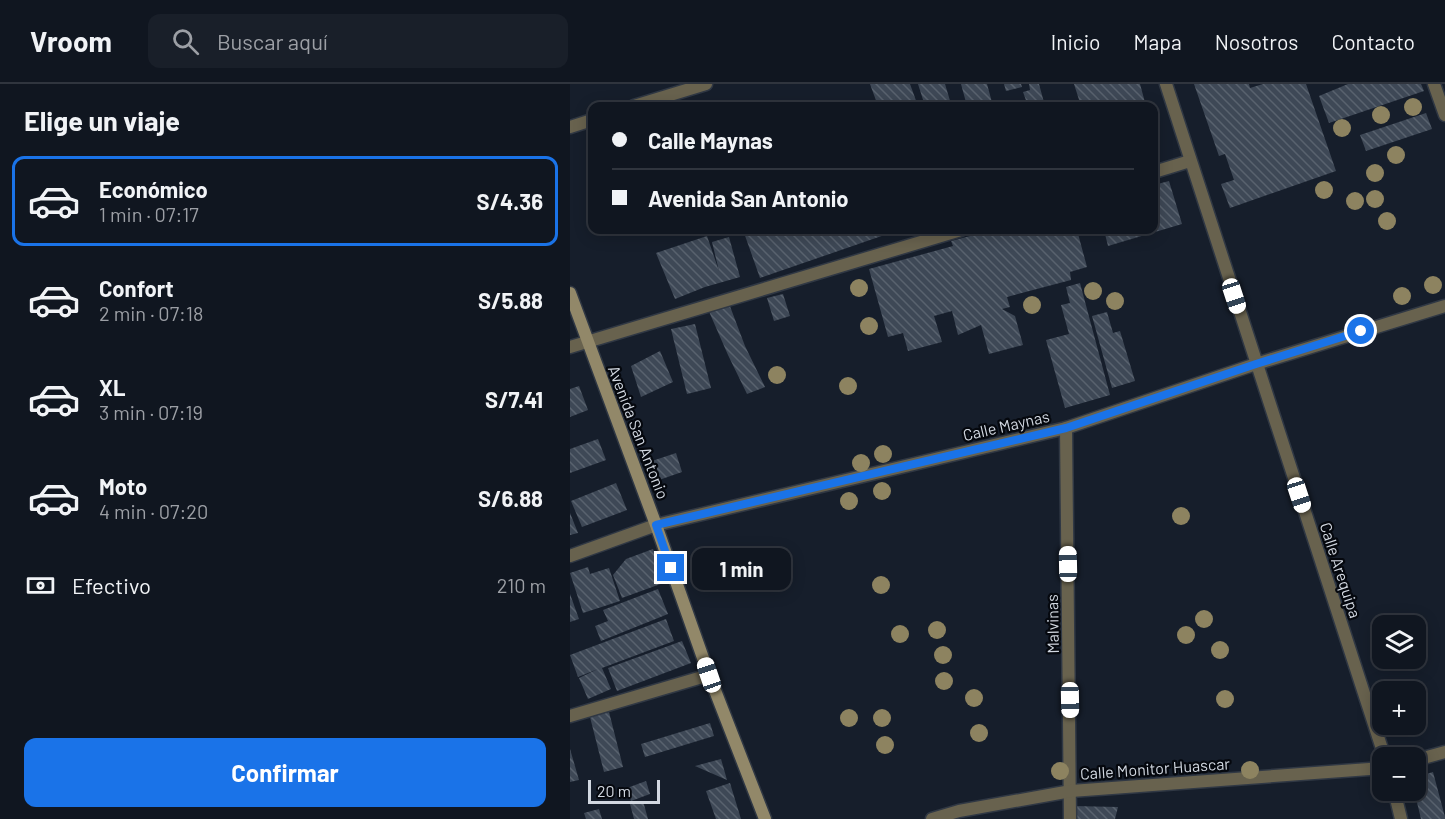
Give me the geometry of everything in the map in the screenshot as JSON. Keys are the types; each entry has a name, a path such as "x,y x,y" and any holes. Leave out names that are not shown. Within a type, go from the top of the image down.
{"main road":[{"name":"Avenida San Antonio","path":"570,293 709,675 765,819"}],"street":[{"path":"647,102 706,84"},
{"name":"Calle Arequipa","path":"1166,84 1381,747"},
{"path":"1434,84 1445,115"},
{"path":"570,127 588,121"},
{"path":"1158,171 1190,161"},
{"path":"570,347 947,234"},
{"name":"Calle Maynas","path":"570,556 656,525 1066,428 1256,364 1445,306"},
{"name":"Malvinas","path":"1066,428 1070,819"},
{"path":"570,716 709,675"},
{"path":"1426,757 1445,752"},
{"name":"Calle Monitor Huascar","path":"932,819 959,811 1071,791 1372,769"},
{"path":"1397,801 1401,819"}],"building":[{"path":"870,84 910,84 917,102 877,102"},
{"path":"918,84 945,84 950,102 924,102"},
{"path":"961,84 987,84 992,102 966,102"},
{"path":"1004,84 1021,84 1022,87 1006,91"},
{"path":"1029,84 1039,84 1044,102 1027,102 1023,92 1030,90"},
{"path":"1074,84 1140,84 1145,102 1080,102"},
{"path":"1194,84 1249,84 1250,88 1263,84 1306,84 1336,171 1230,208 1221,184 1234,180 1225,154 1219,156"},
{"path":"1348,84 1421,84 1424,91 1329,123 1319,96"},
{"path":"1426,113 1432,129 1366,151 1360,135"},
{"path":"1169,181 1182,224 1158,231 1158,184"},
{"path":"744,234 887,234 760,278"},
{"path":"978,234 1078,234 1087,267 1070,272 1071,280 1007,297 1010,307 1002,309 1015,316 1023,345 989,354 981,325 958,335 952,311 934,316 942,342 908,351 903,333 888,337 869,269 953,246 951,241"},
{"path":"1105,234 1148,234 1108,246"},
{"path":"707,236 719,271 712,242 729,237 740,277 675,299 656,253"},
{"path":"1080,283 1110,395 1065,408 1046,340 1069,334 1061,305 1070,303 1066,287"},
{"path":"783,294 790,316 774,321 767,298"},
{"path":"728,301 745,346 765,387 747,394 707,307"},
{"path":"1107,312 1113,333 1120,331 1135,381 1112,388 1092,316"},
{"path":"695,324 711,388 687,394 671,329"},
{"path":"660,351 673,382 641,397 631,366"},
{"path":"579,386 588,410 570,417 570,389"},
{"path":"598,439 606,460 570,473 570,449"},
{"path":"676,453 682,472 659,480 652,461"},
{"path":"616,483 627,510 582,527 571,501"},
{"path":"570,513 578,533 570,535"},
{"path":"653,549 666,582 622,598 613,575 626,559"},
{"path":"588,567 590,574 609,568 620,601 583,613 570,573"},
{"path":"658,589 668,614 601,641 595,626 608,621 603,610"},
{"path":"570,594 579,619 570,622"},
{"path":"666,619 674,641 602,668 611,689 588,699 579,678 598,669 578,677 570,655"},
{"path":"682,641 691,663 617,691 608,668"},
{"path":"609,712 623,767 604,772 590,717"},
{"path":"710,723 714,736 645,757 641,744"},
{"path":"570,749 579,780 570,782"},
{"path":"721,759 727,780 695,766"},
{"path":"1433,772 1445,819 1421,819 1417,801 1426,801 1426,774"},
{"path":"646,781 650,794 631,801 627,788"},
{"path":"730,783 741,819 716,819 706,791"},
{"path":"643,801 648,819 634,819 630,804"},
{"path":"1073,806 1118,807 1115,819 1073,819"},
{"path":"599,809 602,819 586,819 584,813"}],"route":[{"path":"671,568 656,525 1066,428 1361,331"}]}
